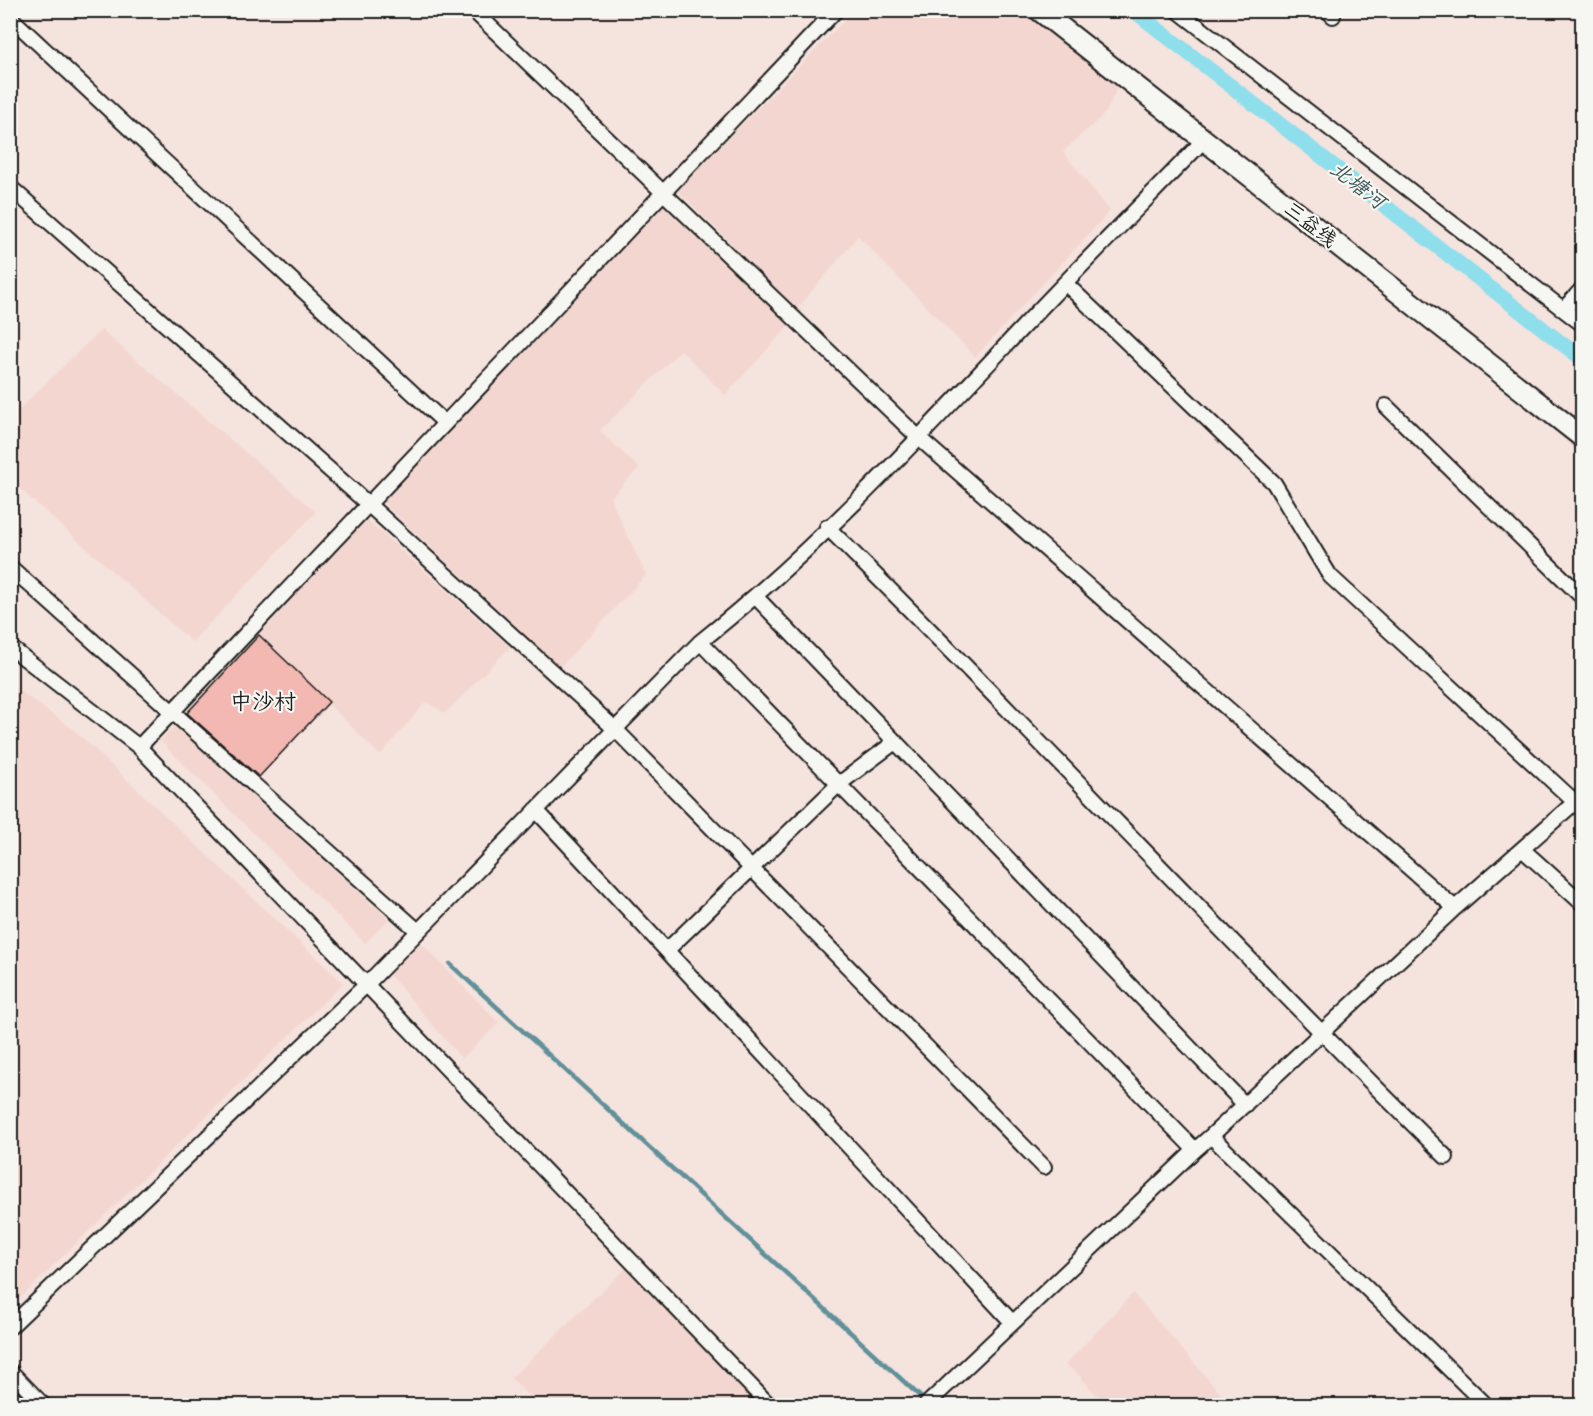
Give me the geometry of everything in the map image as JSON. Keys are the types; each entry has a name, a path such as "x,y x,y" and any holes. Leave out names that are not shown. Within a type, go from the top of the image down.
{"main road":[{"name":"三益线","path":"1039,10 1582,437"}],"street":[{"path":"473,10 919,438 1455,908"},
{"path":"139,747 836,10"},
{"path":"1177,10 1582,324"},
{"path":"12,19 446,423"},
{"path":"10,1327 368,983 700,642 756,597 919,438 1065,283 1204,141"},
{"path":"10,187 368,504 615,729 1044,1167"},
{"path":"929,1402 1011,1321 1455,908 1579,799 1330,576 1274,483 1065,283"},
{"path":"1564,309 1582,289"},
{"path":"1386,406 1582,597"},
{"path":"827,527 958,657 1321,1034 1446,1157"},
{"path":"10,567 418,931"},
{"path":"756,597 1245,1105"},
{"path":"700,642 1195,1150"},
{"path":"10,647 139,747 368,983 770,1406"},
{"path":"668,950 838,784 895,741"},
{"path":"536,810 1011,1321"},
{"path":"1522,849 1582,903"},
{"path":"1211,1136 1487,1406"},
{"path":"10,1371 44,1406"}],"shaded area":[{"path":"854,11 1022,11 1119,84 1106,112 1063,152 1110,211 975,357 858,236 797,309 677,190"},
{"path":"664,205 789,326 725,395 681,350 600,431 639,468 610,498 646,575 560,667 382,502"},
{"path":"101,330 316,512 192,642 11,481 11,417"},
{"path":"365,518 510,647 445,713 426,702 380,755 259,635"},
{"path":"11,685 73,729 343,983 11,1307"},
{"path":"175,726 389,919 365,943 160,741"},
{"path":"421,943 499,1023 462,1059 388,973"},
{"path":"628,1266 757,1405 537,1405 511,1378"},
{"path":"1133,1293 1227,1401 1223,1405 1106,1405 1075,1371 1065,1365"}],"building":[{"path":"259,635 329,702 259,777 187,713"}],"waterway":[{"name":"北塘河","path":"1133,10 1582,359"},
{"path":"450,964 925,1401"}],"district":[{"name":"中沙村","path":"263,701"}]}
